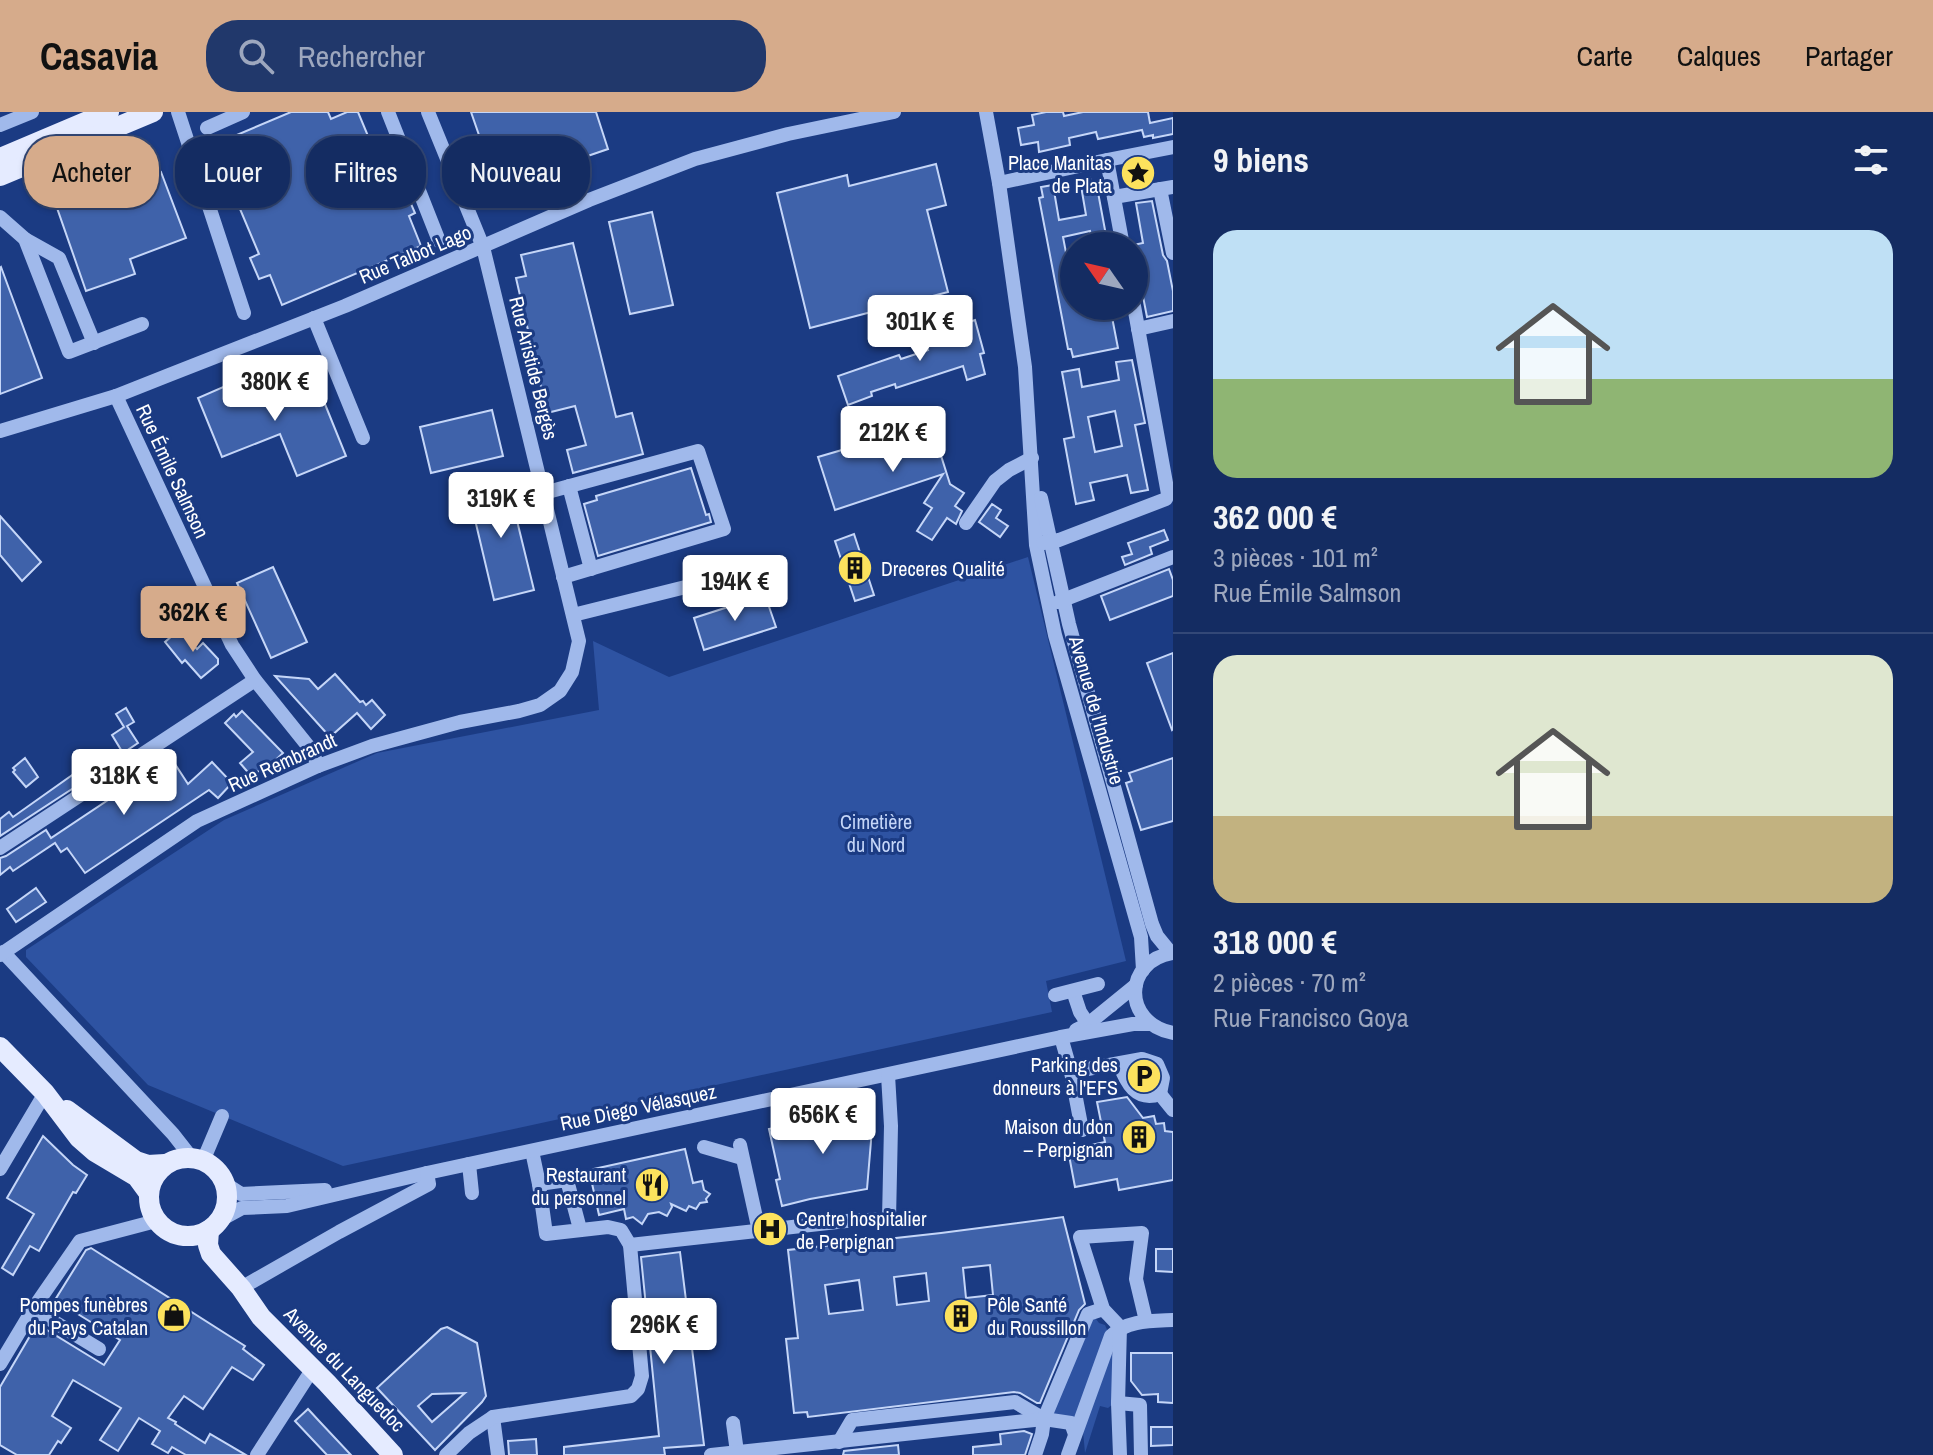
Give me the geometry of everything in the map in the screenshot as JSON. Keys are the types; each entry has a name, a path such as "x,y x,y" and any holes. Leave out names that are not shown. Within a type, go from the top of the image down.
{"main road":[{"path":"0,158 109,112"},
{"path":"0,176 153,112"},
{"path":"0,1047 45,1093 79,1138 95,1152 137,1177 148,1192"},
{"path":"45,1093 136,1161 148,1165 197,1159 219,1173 227,1195 225,1208 214,1225 201,1234 182,1236 156,1221 148,1202 148,1192 151,1181 165,1164"},
{"name":"Avenue du Languedoc","path":"214,1225 208,1245 211,1254 261,1317 393,1455"},
{"name":"Avenue du Languedoc","path":"182,1236 216,1279 239,1302 261,1317"}],"street":[{"path":"0,125 32,112"},
{"path":"178,112 244,313"},
{"path":"207,128 243,112"},
{"path":"388,112 439,241"},
{"name":"Rue Aristide Bergès","path":"428,112 483,247 579,641"},
{"name":"Rue Talbot Lago","path":"0,431 116,396 314,318 589,200 695,159 788,134 894,112"},
{"name":"Avenue de l'Industrie","path":"986,112 1025,367 1048,605 1141,937 1143,970"},
{"path":"999,183 1173,147"},
{"path":"1107,160 1120,232"},
{"path":"1114,197 1167,188 1173,253"},
{"path":"0,217 25,239 59,258 94,343"},
{"path":"25,239 69,352 142,324"},
{"path":"314,318 363,438"},
{"path":"1043,543 1059,540 1166,499 1170,483 1136,320"},
{"path":"1138,329 1173,321"},
{"name":"Rue Émile Salmson","path":"116,396 232,645 255,680 312,751 318,766"},
{"path":"544,493 698,451 724,529 563,577"},
{"path":"966,523 995,481 1032,458"},
{"path":"569,486 591,569"},
{"name":"Avenue de l'Industrie","path":"1043,543 1064,600 1152,924 1157,936 1172,953"},
{"path":"1048,605 1173,557"},
{"path":"573,615 774,565"},
{"name":"Rue Rembrandt","path":"2,954 197,821 318,766 387,742 540,705 560,691 572,672 579,641"},
{"path":"0,848 255,680"},
{"path":"1071,691 1087,687"},
{"path":"1172,953 1150,961 1136,985 1135,996 1142,1016 1162,1029 1173,1042"},
{"path":"2,954 197,1159 222,1116"},
{"path":"1055,995 1098,984"},
{"name":"Rue Diego Vélasquez","path":"1061,1037 1088,1024 1136,985"},
{"path":"1073,991 1088,1024"},
{"name":"Rue Diego Vélasquez","path":"214,1225 242,1208 287,1206 1061,1037 1133,1024 1162,1029"},
{"path":"1061,1037 1082,1130"},
{"path":"1071,1072 1142,1059 1157,1064 1163,1078 1160,1094 1173,1110"},
{"path":"1119,1063 1124,1078 1137,1093 1150,1097 1160,1094"},
{"path":"630,1245 889,1219 891,1126 888,1075"},
{"path":"0,1169 45,1093"},
{"path":"704,1147 741,1151 759,1231"},
{"path":"446,1455 469,1433 493,1417 631,1396 638,1389 642,1376 630,1245 621,1230 608,1227 546,1234 532,1151"},
{"path":"469,1164 472,1193"},
{"path":"241,1288 429,1184 427,1173"},
{"path":"539,1184 567,1180 580,1229"},
{"name":"Rue Diego Vélasquez","path":"224,1183 241,1194 366,1188"},
{"path":"0,1364 80,1241 156,1221"},
{"path":"1120,1455 1120,1327 1103,1309 1080,1237 1142,1233 1136,1279 1146,1321"},
{"path":"33,1309 99,1349"},
{"path":"1035,1455 1044,1419 1088,1314 1103,1309"},
{"path":"1068,1455 1111,1336 1120,1327 1146,1321 1173,1320"},
{"path":"257,1455 312,1370"},
{"path":"1118,1403 1140,1405 1141,1455"},
{"path":"493,1417 498,1455"},
{"path":"711,1455 1044,1419 1071,1423 1075,1434"},
{"path":"733,1423 737,1452"}],"green space":[{"name":"Cimetière du Nord","path":"1028,557 1126,961 1046,981 1052,1012 343,1166 148,1085 26,957 26,950 224,820 377,753 599,710 593,641 669,677"},
{"path":"1093,1315 1108,1332 1080,1419 1053,1414"},
{"path":"1111,1354 1113,1404 1108,1408 1100,1406 1085,1453 1083,1431"}],"building":[{"path":"291,112 328,112 331,119 347,112 358,112 368,136 306,136 306,208 413,208 415,213 409,216 421,246 282,305 270,275 259,279 250,258 259,254 240,208 290,208 290,136 234,136"},
{"path":"471,112 596,112 608,149 590,155 590,136 479,136"},
{"path":"1063,112 1064,116 1083,112 1148,112 1150,123 1173,118 1173,134 1144,137 1142,130 1098,139 1096,132 1069,138 1070,145 1039,152 1038,142 1021,145 1018,128 1034,125 1032,115"},
{"path":"936,164 946,205 927,210 948,292 810,328 777,193 847,175 849,186"},
{"path":"159,173 186,238 130,259 135,274 86,291 57,208 159,208"},
{"path":"1090,178 1092,188 1097,187 1105,232 1060,232 1060,307 1039,198 1043,197 1041,187 1053,185 1059,220 1086,215 1080,180"},
{"path":"1152,201 1173,291 1173,311 1148,317 1148,232 1141,232 1136,203"},
{"path":"652,212 673,305 630,314 609,222"},
{"path":"573,243 616,417 632,413 643,454 573,473 567,450 586,445 575,406 547,413 516,278 526,276 521,255"},
{"path":"0,268 42,378 0,394"},
{"path":"975,320 984,353 980,354 985,374 967,380 963,366 896,388 895,384 871,392 872,396 848,405 838,376 899,355 901,359 928,350 924,337"},
{"path":"1062,320 1113,320 1118,348 1073,357 1071,349 1068,349"},
{"path":"1132,360 1145,423 1135,425 1148,490 1131,493 1127,475 1090,483 1094,500 1076,504 1064,439 1074,437 1062,372 1079,369 1082,387 1119,380 1116,362","holes":["1115,411 1122,446 1095,452 1088,417"]},
{"path":"314,377 346,456 297,476 280,434 222,457 198,398 237,381 247,404"},
{"path":"492,410 503,456 431,473 420,427"},
{"path":"931,424 950,484 964,493 955,506 962,511 956,524 947,518 932,540 917,531 932,508 924,503 943,474 835,510 818,457"},
{"path":"691,468 711,522 598,556 584,504 597,500 596,496"},
{"path":"507,480 534,590 494,600 468,490"},
{"path":"992,504 1001,510 996,518 1008,526 1000,537 979,522"},
{"path":"0,516 41,562 22,581 0,555"},
{"path":"1164,530 1168,540 1150,547 1152,554 1125,565 1122,557 1132,554 1128,543"},
{"name":"Dreceres Qualité","path":"854,534 874,595 855,601 835,541"},
{"path":"273,567 307,642 271,658 237,583"},
{"path":"1169,569 1173,596 1110,620 1101,596"},
{"path":"765,595 776,627 704,650 694,618"},
{"path":"179,630 197,649 203,643 218,659 218,664 201,678 185,660 182,663 165,642"},
{"path":"1173,653 1173,729 1172,730 1147,663"},
{"path":"335,674 360,702 366,705 372,700 385,715 371,729 357,713 330,737 275,676 309,679 318,689"},
{"path":"126,708 134,722 127,726 138,743 123,753 112,735 124,727 116,714"},
{"path":"242,711 283,753 252,777 240,763 253,752 225,723"},
{"path":"25,758 38,777 26,787 13,772 13,768"},
{"path":"171,758 188,784 212,762 232,783 218,798 209,790 85,873 67,848 61,852 55,843 13,871 10,867 0,875 0,858 46,830 51,838"},
{"path":"1173,758 1173,821 1141,830 1126,783 1132,781 1129,773"},
{"path":"92,761 95,765 75,787 0,836 0,819 9,812 13,817"},
{"path":"36,888 46,902 16,922 7,909"},
{"name":"Maison du don – Perpignan","path":"1127,1097 1143,1118 1154,1116 1156,1124 1164,1123 1165,1131 1173,1132 1173,1180 1119,1190 1117,1179 1075,1187 1068,1150 1105,1142 1097,1102"},
{"path":"863,1109 870,1111 873,1117 867,1189 782,1206 776,1180 780,1179 769,1129"},
{"path":"43,1136 87,1175 76,1193 73,1192 39,1251 30,1246 13,1275 2,1268 34,1214 7,1198"},
{"path":"685,1149 693,1183 702,1181 704,1190 710,1194 707,1202 700,1203 696,1209 689,1206 686,1211 671,1204 667,1216 659,1212 648,1214 642,1224 633,1217 626,1219 624,1209 599,1215 589,1170"},
{"name":"Pôle Santé du Roussillon","path":"1063,1217 1085,1304 1079,1310 1040,1403 1014,1392 808,1417 807,1412 794,1413 786,1339 798,1338 788,1250","holes":["990,1265 993,1295 966,1298 963,1268","926,1273 929,1301 897,1305 894,1277","859,1280 863,1310 829,1314 825,1285"]},
{"path":"91,1248 245,1346 243,1349 264,1365 253,1380 232,1367 203,1409 184,1396 168,1418 205,1443 210,1434 246,1455 186,1455 172,1447 168,1453 152,1444 160,1431 139,1418 118,1451 100,1440 121,1408 73,1380 52,1416 71,1428 49,1455 17,1455 0,1445 0,1387 37,1324 104,1365 120,1340 55,1300 86,1250"},
{"path":"1156,1249 1173,1249 1173,1272 1156,1271"},
{"path":"680,1252 704,1445 664,1448 665,1455 564,1455 564,1447 659,1436 641,1257"},
{"path":"447,1327 477,1343 486,1396 435,1450 377,1388 441,1329","holes":["465,1393 432,1422 418,1406 432,1394"]},
{"path":"1131,1353 1173,1353 1173,1403 1158,1402 1158,1394 1142,1395 1131,1381"},
{"path":"308,1409 351,1455 327,1455 295,1421"},
{"path":"1151,1427 1173,1427 1173,1445 1151,1446"},
{"path":"1024,1431 1032,1434 1025,1455 973,1455 973,1447 1001,1444 1000,1434"},
{"path":"536,1439 537,1455 509,1455 508,1441"},
{"path":"898,1445 899,1455 843,1455 844,1451"}],"place":[{"name":"Place Manitas de Plata","path":"1138,173"},
{"name":"Dreceres Qualité","path":"855,568"},
{"name":"Parking des donneurs à l'EFS","path":"1144,1076"},
{"name":"Maison du don – Perpignan","path":"1139,1137"},
{"name":"Restaurant du personnel","path":"652,1185"},
{"name":"Centre hospitalier de Perpignan","path":"770,1229"},
{"name":"Pompes funèbres du Pays Catalan","path":"174,1315"},
{"name":"Pôle Santé du Roussillon","path":"961,1316"}]}
